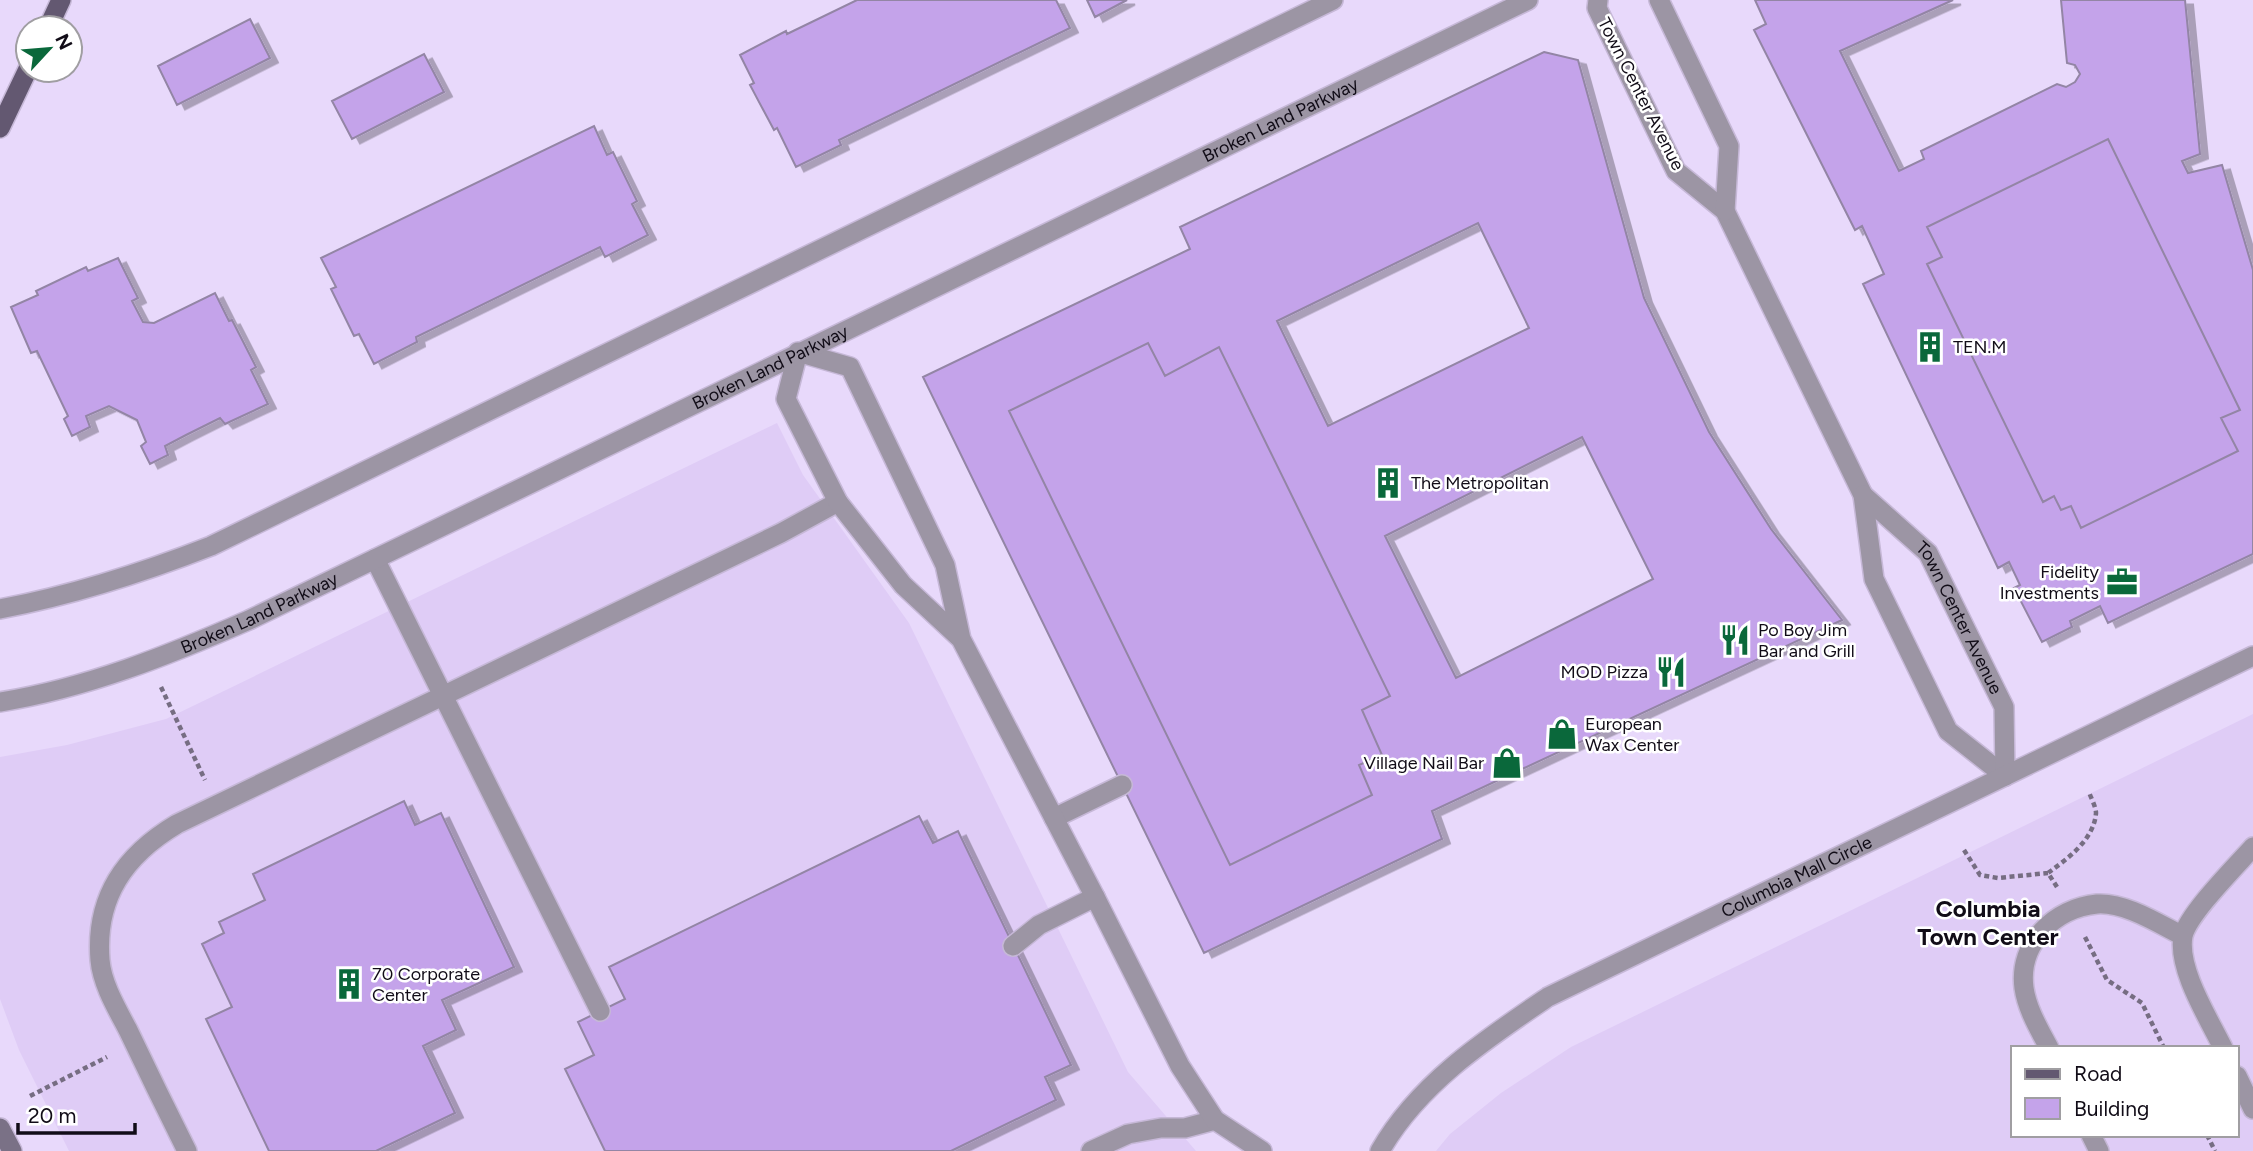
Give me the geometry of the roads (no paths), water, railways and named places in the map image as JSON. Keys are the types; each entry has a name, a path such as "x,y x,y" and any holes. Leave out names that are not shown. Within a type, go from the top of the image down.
{"main road":[{"path":"0,128 21,84"},
{"path":"0,1128 12,1151"}],"street":[{"path":"0,609 87,589 155,568 211,546 1333,0"},
{"name":"Broken Land Parkway","path":"0,702 37,696 114,674 249,620 1528,0"},
{"name":"Town Center Avenue","path":"1598,0 1597,8 1676,171 1725,211 1863,495 1874,579 1948,731 2006,776"},
{"name":"Town Center Avenue","path":"1659,0 1729,146 1725,211"},
{"path":"961,639 903,585 838,502 786,399 798,352 850,367 945,565 961,639 1180,1066 1215,1120 1262,1151"},
{"name":"Town Center Avenue","path":"1863,495 1928,553 2004,707 2006,776"},
{"path":"187,1151 109,992 100,963 106,903 133,856 154,838 217,805 769,539 838,502"},
{"path":"375,559 600,1011"},
{"name":"Columbia Mall Circle","path":"1380,1151 1425,1091 1480,1044 1548,997 2253,656"},
{"path":"1054,818 1122,785"},
{"path":"2222,1046 2191,982 2183,936 2195,914 2253,846"},
{"path":"1013,946 1039,925 1095,897"},
{"path":"2048,1046 2030,1009 2024,987 2024,964 2034,943 2049,922 2072,911 2099,904 2134,911 2183,936"},
{"path":"2239,1080 2253,1109"},
{"path":"1091,1151 1128,1134 1161,1128 1185,1128 1215,1120"}],"place":[{"name":"TEN.M","path":"1930,347"},
{"name":"The Metropolitan","path":"1388,483"},
{"name":"Fidelity Investments","path":"2122,582"},
{"name":"Po Boy Jim Bar and Grill","path":"1735,640"},
{"name":"MOD Pizza","path":"1671,672"},
{"name":"European Wax Center","path":"1562,734"},
{"name":"Village Nail Bar","path":"1507,763"},
{"name":"70 Corporate Center","path":"349,984"}],"district":[{"name":"Columbia Town Center","path":"1988,923"}]}
